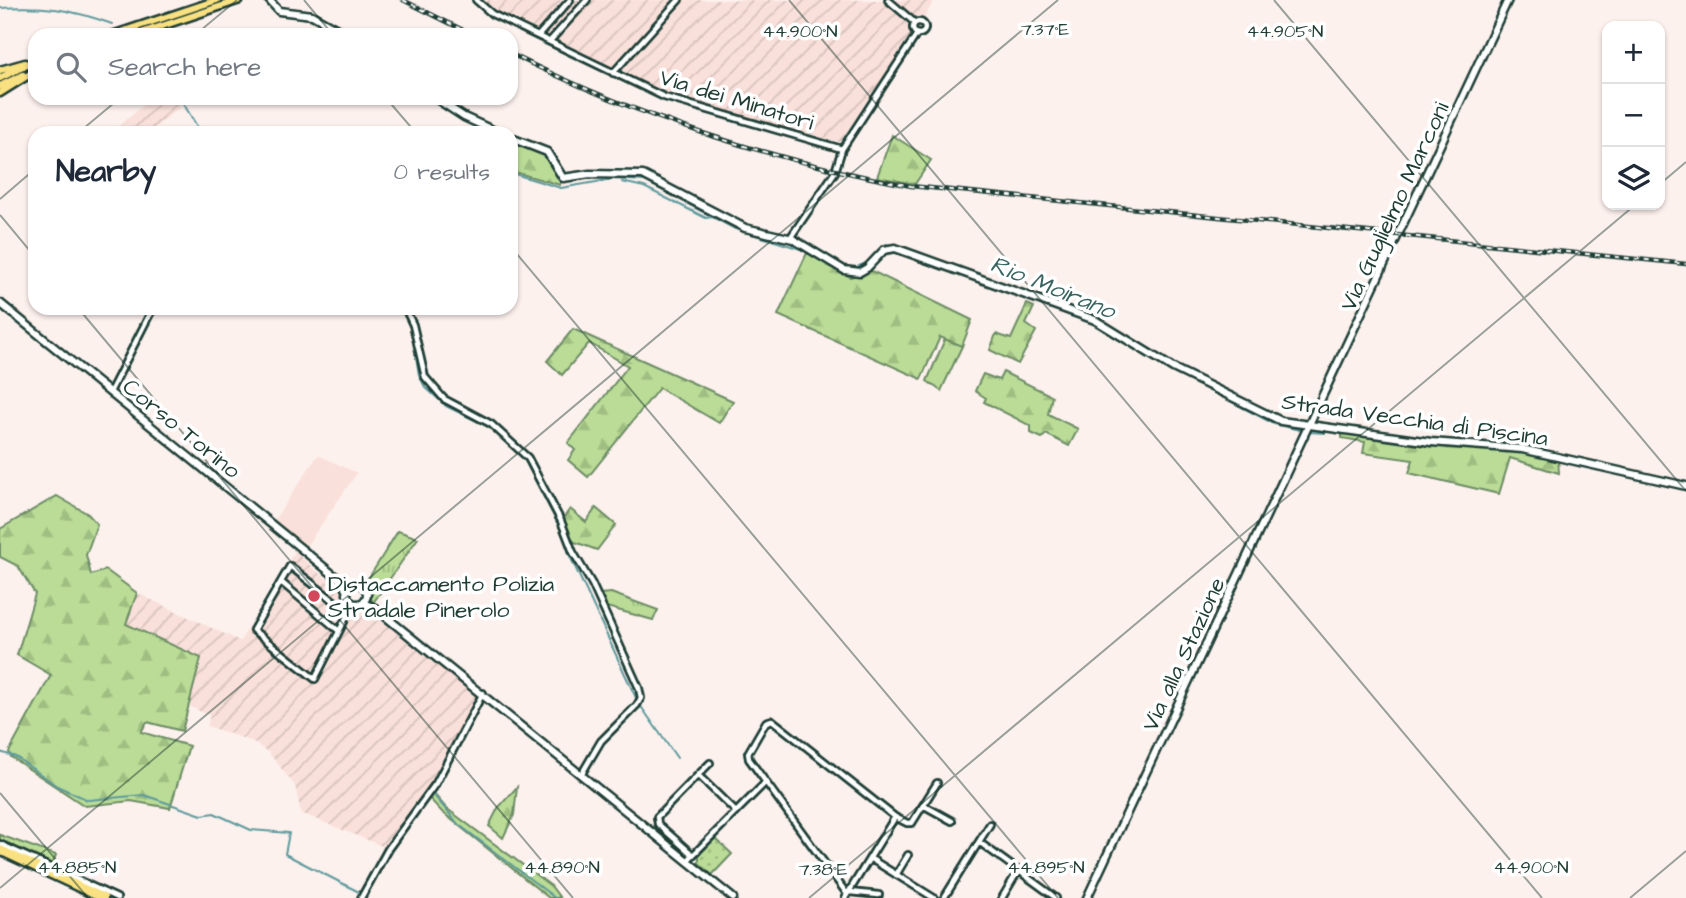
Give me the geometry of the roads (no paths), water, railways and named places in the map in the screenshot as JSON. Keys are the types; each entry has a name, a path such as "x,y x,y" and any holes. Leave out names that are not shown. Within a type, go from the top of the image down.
{"highway":[{"path":"0,850 103,898"},
{"path":"0,856 90,898"}],"main road":[{"path":"133,28 218,0"},
{"path":"156,28 240,0"},
{"path":"0,70 28,63"},
{"path":"0,78 28,65"},
{"path":"0,86 28,74"},
{"path":"0,93 28,75"}],"street":[{"path":"269,0 279,11 312,15 335,28"},
{"name":"Via dei Minatori","path":"476,0 492,14 613,73 694,107 842,149"},
{"path":"538,36 570,0"},
{"path":"550,41 587,0"},
{"path":"613,73 679,0"},
{"path":"790,238 835,172 842,149 917,34 922,33 926,27 920,22 915,23 888,0"},
{"name":"Via Guglielmo Marconi","path":"1310,425 1508,0"},
{"path":"552,19 562,28"},
{"path":"915,23 913,29 917,34"},
{"path":"446,105 484,126"},
{"name":"Strada Vecchia di Piscina","path":"518,141 547,152 563,178 590,174 643,175 746,228 790,238 844,270 860,272 874,263 884,250 895,248 1086,317 1122,335 1162,362 1281,421 1431,442 1522,449 1686,486"},
{"name":"Corso Torino","path":"0,303 350,588"},
{"path":"110,392 149,315"},
{"path":"408,315 425,377 444,399 491,424 528,458 561,521 573,552 592,584 641,698 601,741 581,775"},
{"name":"Via alla Stazione","path":"1087,898 1310,425"},
{"path":"343,608 292,566 253,630 315,679 353,604 365,600"},
{"path":"281,582 339,631"},
{"path":"353,604 348,597 350,588 363,586 365,600 733,898"},
{"path":"361,898 388,849 436,783 482,693"},
{"path":"847,895 749,760 748,753 766,722 772,720 895,817 909,824 937,783"},
{"path":"693,855 657,824 657,817 710,763"},
{"path":"698,775 736,812"},
{"path":"687,861 765,783"},
{"path":"923,805 952,821"},
{"path":"847,895 895,817"},
{"path":"944,898 990,824"},
{"path":"979,842 1056,898"},
{"path":"0,844 117,898"},
{"path":"896,875 908,855"},
{"path":"870,859 934,898"},
{"path":"1002,898 1018,871"},
{"path":"847,895 879,895"}],"waterway":[{"name":"Rio Moirano","path":"0,8 57,9 112,24"},
{"name":"Rio Moirano","path":"184,105 197,126"},
{"name":"Rio Moirano","path":"518,175 561,188 614,179 645,181 735,229 804,250"},
{"path":"622,182 644,187 706,218 712,217"},
{"name":"Rio Moirano","path":"872,258 886,244 905,248"},
{"name":"Rio Moirano","path":"857,267 868,262"},
{"name":"Rio Moirano","path":"1078,311 1092,316"},
{"path":"404,315 411,326 419,375 425,387 446,406 495,430"},
{"name":"Rio Moirano","path":"1107,324 1122,333"},
{"name":"Rio Moirano","path":"1164,366 1274,424 1304,431"},
{"name":"Rio Moirano","path":"1309,432 1325,433"},
{"path":"522,455 564,536 569,554 637,700"},
{"path":"640,705 677,758"},
{"path":"0,752 16,757 57,786 88,800 144,795 202,815 214,813 251,830 289,833 285,854 359,892"},
{"path":"432,793 458,824 555,898"}],"railway":[{"path":"403,0 459,28"},
{"path":"518,57 609,98 706,134 807,163 911,186 1686,264"}],"place":[{"name":"Distaccamento Polizia Stradale Pinerolo","path":"314,596"}]}
